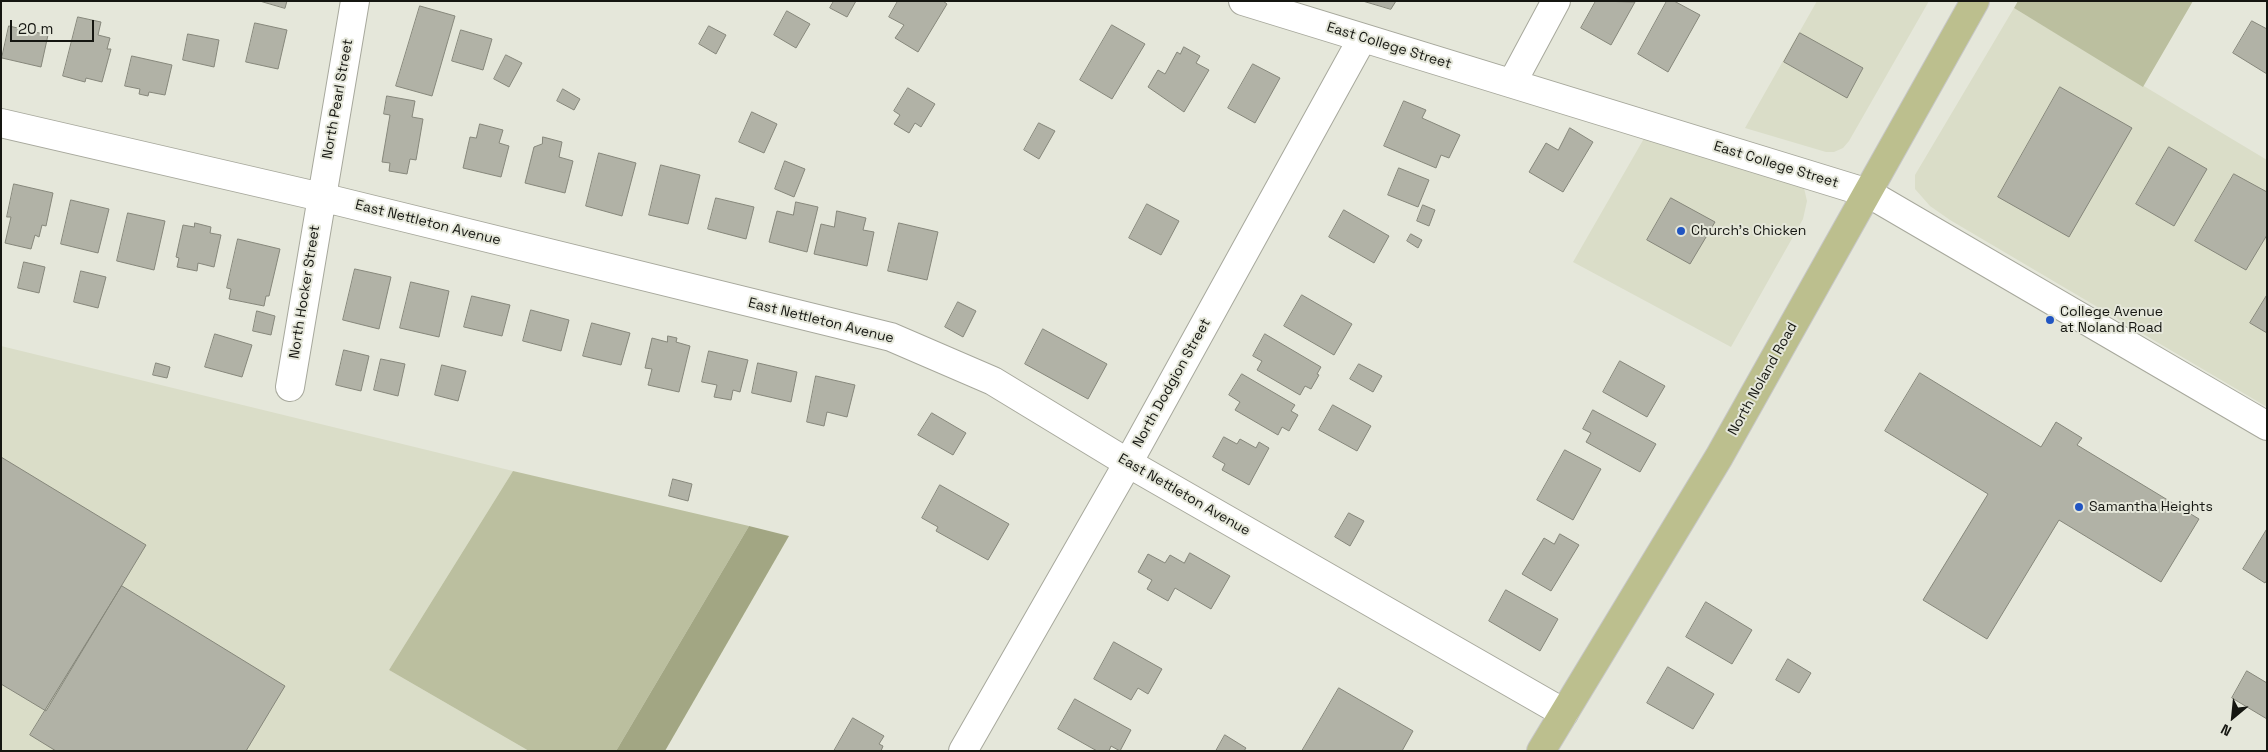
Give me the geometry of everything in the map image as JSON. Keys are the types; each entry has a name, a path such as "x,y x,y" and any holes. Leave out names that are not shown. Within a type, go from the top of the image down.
{"main road":[{"name":"North Noland Road","path":"1541,751 1719,457 1975,1"}],"street":[{"name":"North Pearl Street","path":"321,196 355,1"},
{"name":"East College Street","path":"1243,1 1868,193 2267,426"},
{"path":"1512,83 1556,1"},
{"name":"North Dodgion Street","path":"963,751 1128,463 1362,39"},
{"name":"East Nettleton Avenue","path":"1,123 321,196 891,337 993,380 1128,463 1564,713"},
{"name":"North Hocker Street","path":"290,386 321,196"}],"shaded area":[{"path":"1817,1 1929,1 1849,141 1843,148 1834,152 1826,152 1745,128"},
{"path":"2018,1 2193,1 2143,87 2014,8"},
{"path":"2014,8 2267,160 2267,407 1950,220 1930,206 1915,189 1915,175"},
{"path":"1646,135 1797,181 1804,188 1807,201 1803,219 1731,347 1573,262"},
{"path":"1,346 513,471 389,670 529,751 1,751"},
{"path":"513,471 749,526 616,751 529,751 389,670"}],"green space":[{"path":"749,526 789,536 665,751 616,751"}],"building":[{"path":"260,1 287,1 285,8"},
{"path":"834,1 856,1 847,17 830,8"},
{"path":"898,1 943,1 947,4 918,52 895,38 904,25 889,17"},
{"path":"1363,1 1396,1 1391,9"},
{"path":"1596,1 1635,2 1611,45 1581,28"},
{"path":"1667,1 1674,1 1700,15 1668,72 1638,54"},
{"path":"420,6 455,16 432,96 396,86"},
{"path":"787,11 810,24 796,48 774,35"},
{"path":"78,17 101,22 98,35 110,38 107,49 111,49 102,82 86,78 85,82 63,76"},
{"path":"2252,21 2267,29 2267,74 2233,53"},
{"path":"255,23 287,30 278,69 246,62"},
{"path":"1112,25 1145,44 1112,99 1080,80"},
{"path":"9,26 48,35 41,67 2,58"},
{"path":"709,26 726,35 716,54 699,44"},
{"path":"461,30 492,39 483,70 452,61"},
{"path":"1800,33 1863,68 1847,98 1784,62"},
{"path":"188,34 219,40 214,67 183,60"},
{"path":"1184,47 1200,56 1196,63 1209,70 1184,112 1148,87 1158,70 1165,74 1177,52 1180,54"},
{"path":"506,55 522,63 509,87 494,79"},
{"path":"132,56 172,65 165,95 149,92 148,96 139,94 140,89 125,86"},
{"path":"1253,64 1280,78 1255,123 1228,108"},
{"path":"2060,87 2132,128 2069,237 1998,197"},
{"path":"908,88 935,104 921,127 915,123 909,133 894,124 900,115 894,111"},
{"path":"563,89 580,99 574,110 557,101"},
{"path":"387,96 415,101 412,117 423,119 416,160 410,159 407,174 389,171 390,163 382,162 390,115 384,114"},
{"path":"1404,101 1426,110 1422,118 1460,135 1449,158 1441,155 1436,168 1384,146"},
{"path":"752,112 777,124 764,153 739,142"},
{"path":"1039,123 1055,131 1039,159 1024,150"},
{"path":"480,124 503,130 499,143 509,146 501,177 463,168 470,137 476,138"},
{"path":"1570,128 1593,142 1563,192 1529,172 1546,143 1558,150"},
{"path":"543,137 562,142 559,157 573,161 565,193 525,183 534,147 542,144"},
{"path":"2169,147 2207,169 2174,226 2136,204"},
{"path":"599,153 636,163 622,216 586,206"},
{"path":"785,161 805,169 794,197 775,189"},
{"path":"661,165 700,175 688,224 649,215"},
{"path":"1399,168 1429,180 1418,207 1388,195"},
{"path":"2234,174 2267,192 2267,235 2246,270 2195,241"},
{"path":"14,184 53,193 46,226 42,225 39,237 35,235 31,249 5,243 11,217 7,217"},
{"path":"716,198 754,207 746,239 708,229"},
{"name":"Church's Chicken","path":"1671,198 1715,222 1690,264 1647,240"},
{"path":"71,200 109,209 98,253 61,244"},
{"path":"796,202 818,207 807,252 769,242 777,211 793,215"},
{"path":"1147,204 1179,221 1161,255 1129,238"},
{"path":"1423,205 1435,210 1429,226 1417,221"},
{"path":"1344,210 1389,236 1374,263 1329,237"},
{"path":"837,211 866,218 863,230 874,232 867,266 814,254 821,224 834,227"},
{"path":"128,213 165,221 154,270 117,261"},
{"path":"195,223 211,227 210,233 221,235 214,267 198,263 197,271 177,267 179,258 176,257 183,225 194,227"},
{"path":"899,223 938,232 927,280 888,271"},
{"path":"1411,234 1422,240 1418,248 1407,241"},
{"path":"238,239 280,249 269,296 266,296 264,306 229,299 231,289 227,288"},
{"path":"24,262 45,267 39,293 18,288"},
{"path":"355,269 391,277 379,329 343,320"},
{"path":"81,271 106,277 98,308 74,302"},
{"path":"411,282 449,291 439,337 400,328"},
{"path":"1302,295 1352,324 1334,355 1284,326"},
{"path":"2267,295 2267,333 2250,323"},
{"path":"472,296 510,305 502,336 464,327"},
{"path":"958,302 976,311 963,337 945,327"},
{"path":"531,310 569,320 561,351 523,341"},
{"path":"257,311 275,316 271,335 253,331"},
{"path":"592,323 630,333 621,365 583,356"},
{"path":"1043,329 1107,364 1088,399 1025,364"},
{"path":"215,334 252,345 242,377 205,367"},
{"path":"1265,334 1321,367 1311,389 1305,386 1300,395 1257,370 1262,361 1253,356"},
{"path":"668,336 677,338 676,342 690,346 679,392 648,385 652,369 645,368 652,338 667,342"},
{"path":"344,350 369,356 361,391 336,385"},
{"path":"709,351 748,360 740,392 733,390 731,400 714,397 717,385 702,382"},
{"path":"381,359 405,364 398,396 374,390"},
{"path":"1620,361 1665,386 1647,417 1603,392"},
{"path":"156,363 170,367 167,378 153,375"},
{"path":"758,363 797,372 791,402 752,393"},
{"path":"1359,364 1382,376 1373,392 1350,379"},
{"path":"442,365 466,371 458,401 435,395"},
{"name":"Samantha Heights","path":"1920,373 2041,447 2056,422 2082,438 2077,445 2199,519 2161,582 2059,520 1987,639 1923,600 1988,494 1885,431"},
{"path":"1242,374 1295,405 1291,411 1298,415 1289,431 1282,427 1278,435 1235,410 1240,402 1229,395"},
{"path":"816,376 855,385 847,417 827,412 824,426 807,422"},
{"path":"1333,405 1371,426 1357,451 1319,430"},
{"path":"1593,410 1656,444 1640,472 1586,442 1591,433 1583,429"},
{"path":"932,413 966,433 953,455 918,435"},
{"path":"1224,437 1237,444 1240,439 1256,448 1259,442 1269,448 1249,485 1222,470 1225,464 1213,457"},
{"path":"1565,450 1601,469 1573,520 1537,500"},
{"path":"1,457 146,545 46,711 1,684"},
{"path":"673,479 692,484 688,501 669,496"},
{"path":"940,485 1009,524 988,560 936,531 938,527 922,518"},
{"path":"1349,513 1364,521 1350,546 1335,537"},
{"path":"2267,529 2267,580 2265,583 2243,569"},
{"path":"1560,534 1579,545 1551,591 1522,574 1544,538 1554,544"},
{"path":"1190,553 1230,576 1211,609 1175,588 1168,601 1147,589 1152,580 1138,572 1148,554 1165,563 1170,555 1184,563"},
{"path":"122,586 285,686 246,751 56,751 30,735"},
{"path":"1506,590 1558,619 1540,651 1489,621"},
{"path":"1706,602 1752,630 1732,664 1686,637"},
{"path":"1114,642 1162,669 1148,694 1138,688 1131,700 1094,679"},
{"path":"1788,659 1811,673 1799,693 1776,680"},
{"path":"1668,667 1714,694 1693,729 1647,703"},
{"path":"2247,671 2267,683 2267,719 2232,698"},
{"path":"1339,688 1413,731 1402,751 1302,751"},
{"path":"1075,699 1131,730 1120,751 1111,746 1109,751 1097,751 1058,729"},
{"path":"853,718 884,736 879,744 883,746 881,751 834,751"},
{"path":"1225,735 1246,748 1244,751 1216,751"}],"place":[{"name":"Church's Chicken","path":"1681,231"},
{"name":"College Avenue at Noland Road","path":"2050,320"},
{"name":"Samantha Heights","path":"2079,507"}]}
